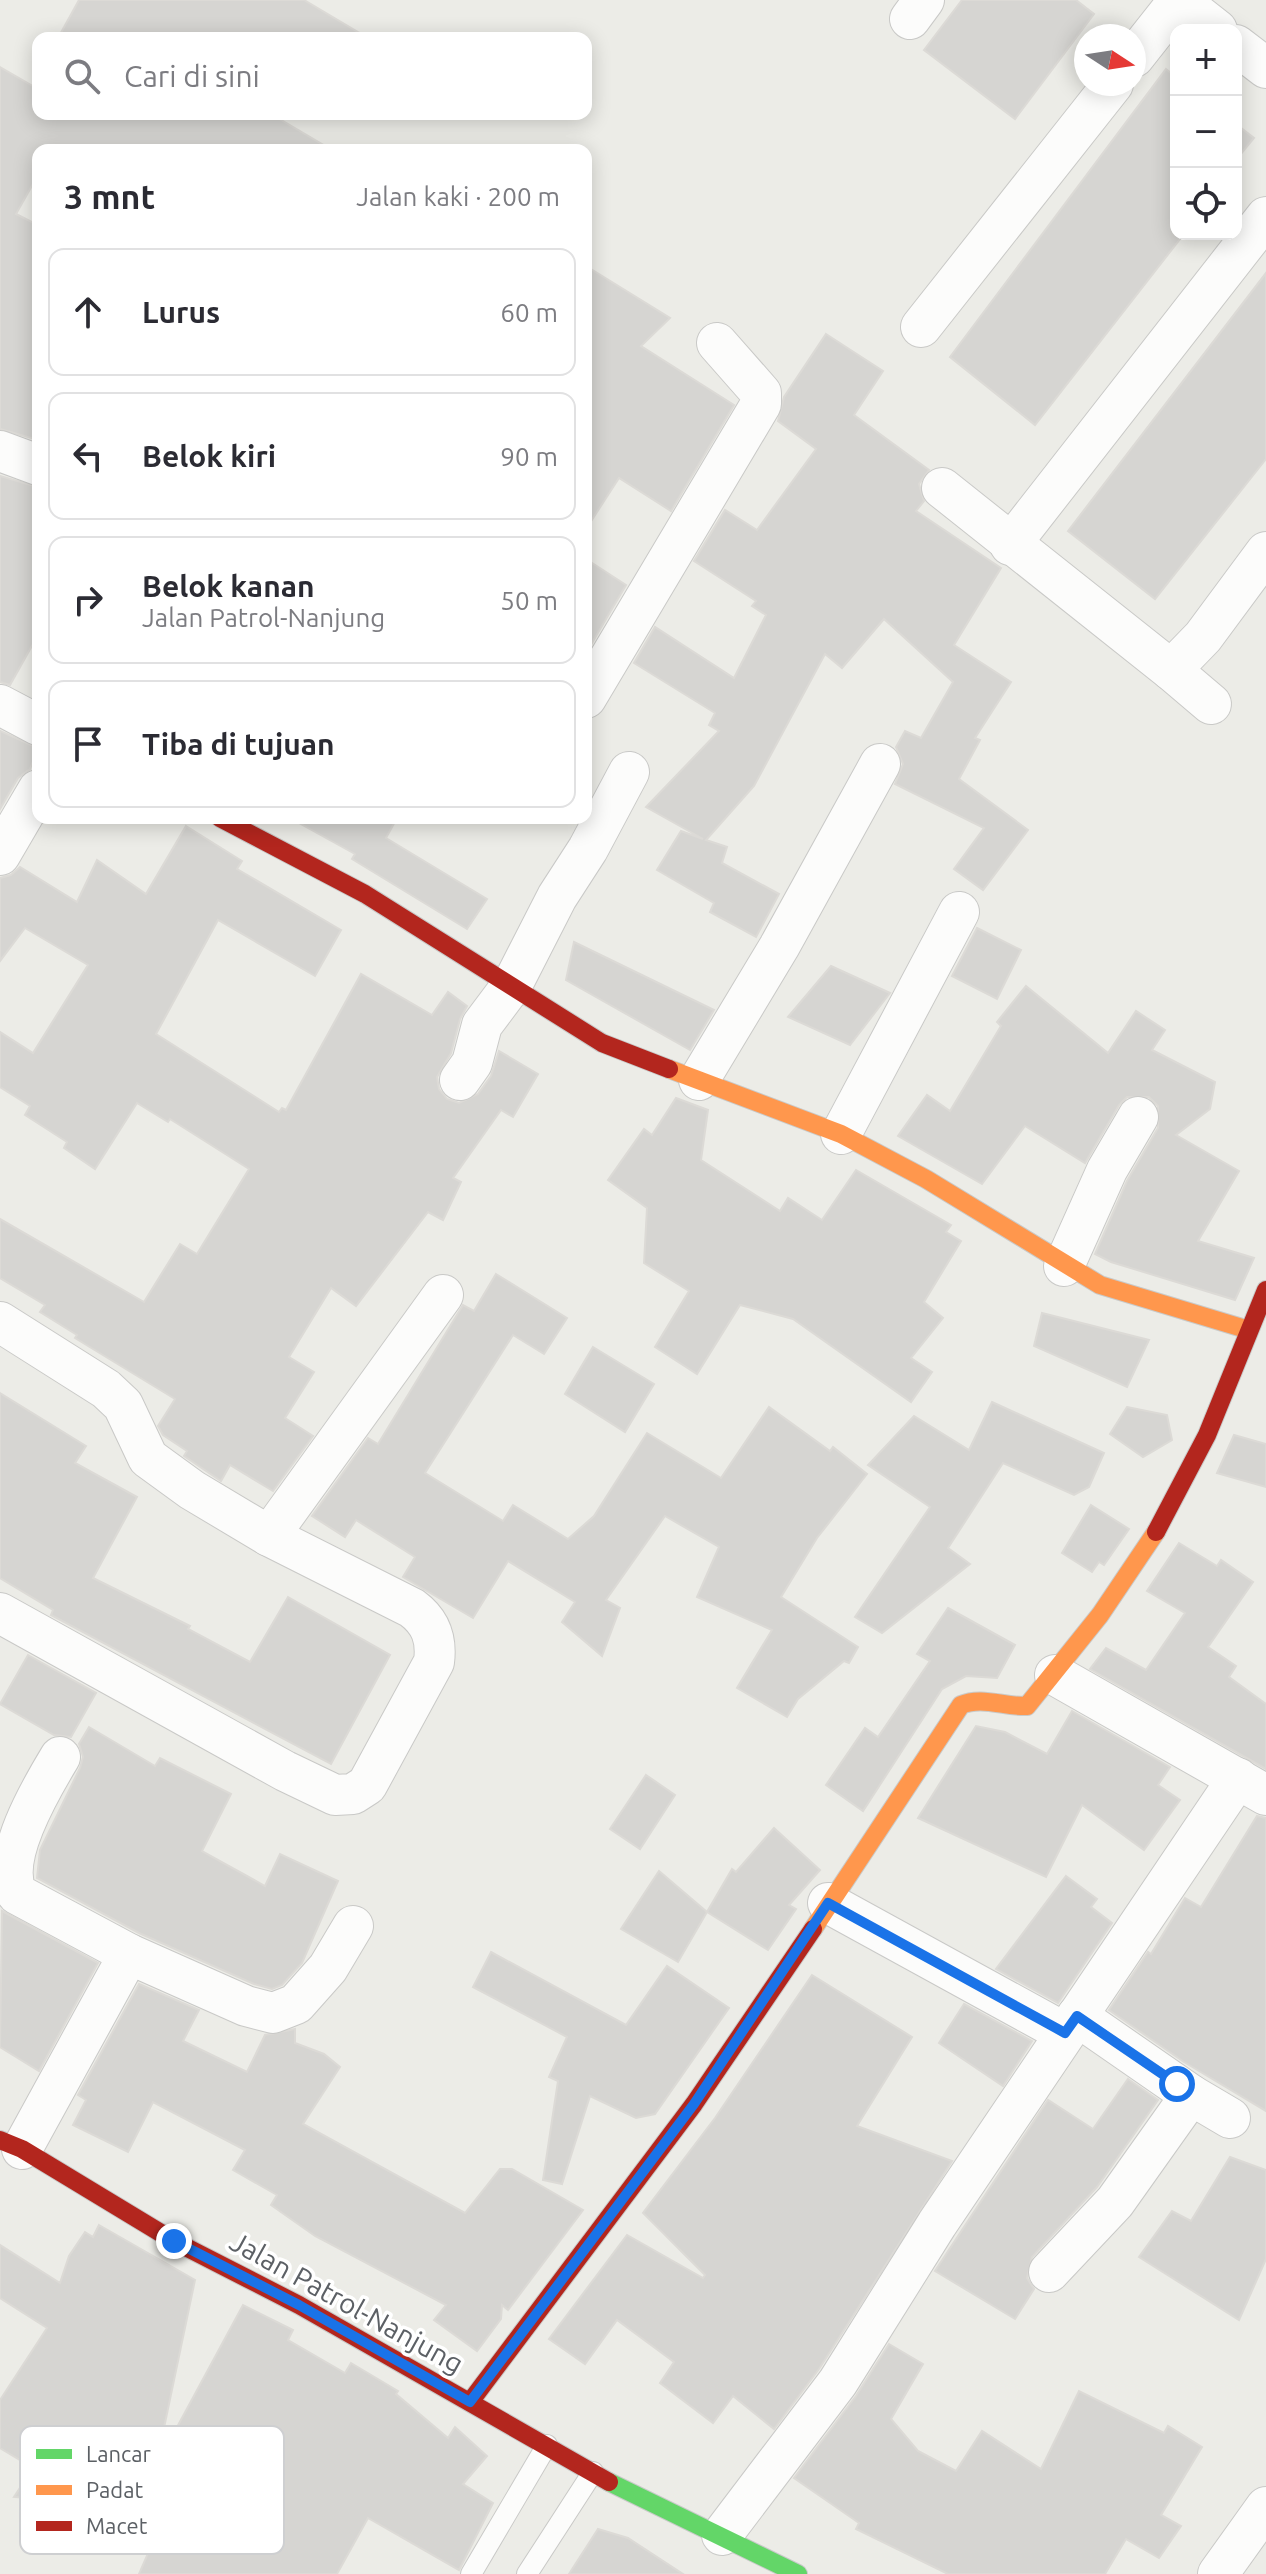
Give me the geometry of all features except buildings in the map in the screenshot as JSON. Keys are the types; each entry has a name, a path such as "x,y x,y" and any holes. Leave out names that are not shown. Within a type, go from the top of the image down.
{"street":[{"path":"1146,42 1179,0 1209,24"},
{"path":"1242,50 1266,68"},
{"path":"921,327 1104,96"},
{"path":"1010,545 1266,217"},
{"path":"592,688 761,404 761,393 717,343"},
{"path":"0,451 32,463"},
{"path":"942,488 1211,704"},
{"path":"1171,670 1203,637 1266,552"},
{"path":"0,705 32,722"},
{"path":"699,1080 779,947 880,764"},
{"path":"460,1080 472,1063 482,1025 512,985 557,897 588,849 629,772"},
{"path":"0,855 32,800"},
{"path":"231,824 365,894 602,1043 841,1134 926,1179 1064,1266 1100,1285 1249,1330"},
{"path":"841,1134 959,912"},
{"path":"1064,1266 1107,1170 1138,1117"},
{"path":"470,2402 694,2104 961,1705 975,1699 1009,1707 1027,1706 1055,1675 1165,1518 1220,1406 1266,1290"},
{"path":"269,1536 443,1295"},
{"path":"0,1322 106,1389 123,1405 148,1458 192,1490 269,1536 412,1608 424,1616 436,1646 434,1662 372,1777 353,1794 335,1795 285,1771 0,1613"},
{"path":"722,2535 838,2382 937,2224 1071,2025 1252,1786 1055,1675"},
{"path":"60,1757 10,1844 7,1876 17,1894 129,1954 246,2006 273,2013 296,2004 328,1968 353,1926"},
{"path":"828,1903 1071,2025 1230,2118"},
{"path":"11,2144 129,1954"},
{"path":"1049,2272 1115,2202 1191,2095"},
{"name":"Jalan Patrol-Nanjung","path":"11,2144 174,2241 299,2305 628,2493 722,2535 798,2574"},
{"path":"1218,2574 1266,2507"}],"lane":[{"path":"471,2574 547,2445"},
{"path":"527,2574 593,2472"}],"traffic: fast":[{"path":"609,2482 798,2574"}],"traffic: slow":[{"path":"669,1069 841,1134 926,1179 1100,1285 1249,1330"},
{"path":"813,1929 961,1705 985,1702 1027,1706 1100,1615 1156,1532"}],"traffic: jam":[{"path":"231,824 365,894 602,1043 669,1069"},
{"path":"1156,1532 1207,1435 1266,1290"},
{"path":"470,2402 694,2104 813,1929"},
{"path":"0,2140 22,2149 174,2241 299,2305 609,2482"}],"route":[{"path":"174,2241 299,2305 470,2402 598,2227 694,2104 828,1903 1065,2033 1077,2016 1177,2084"}]}
